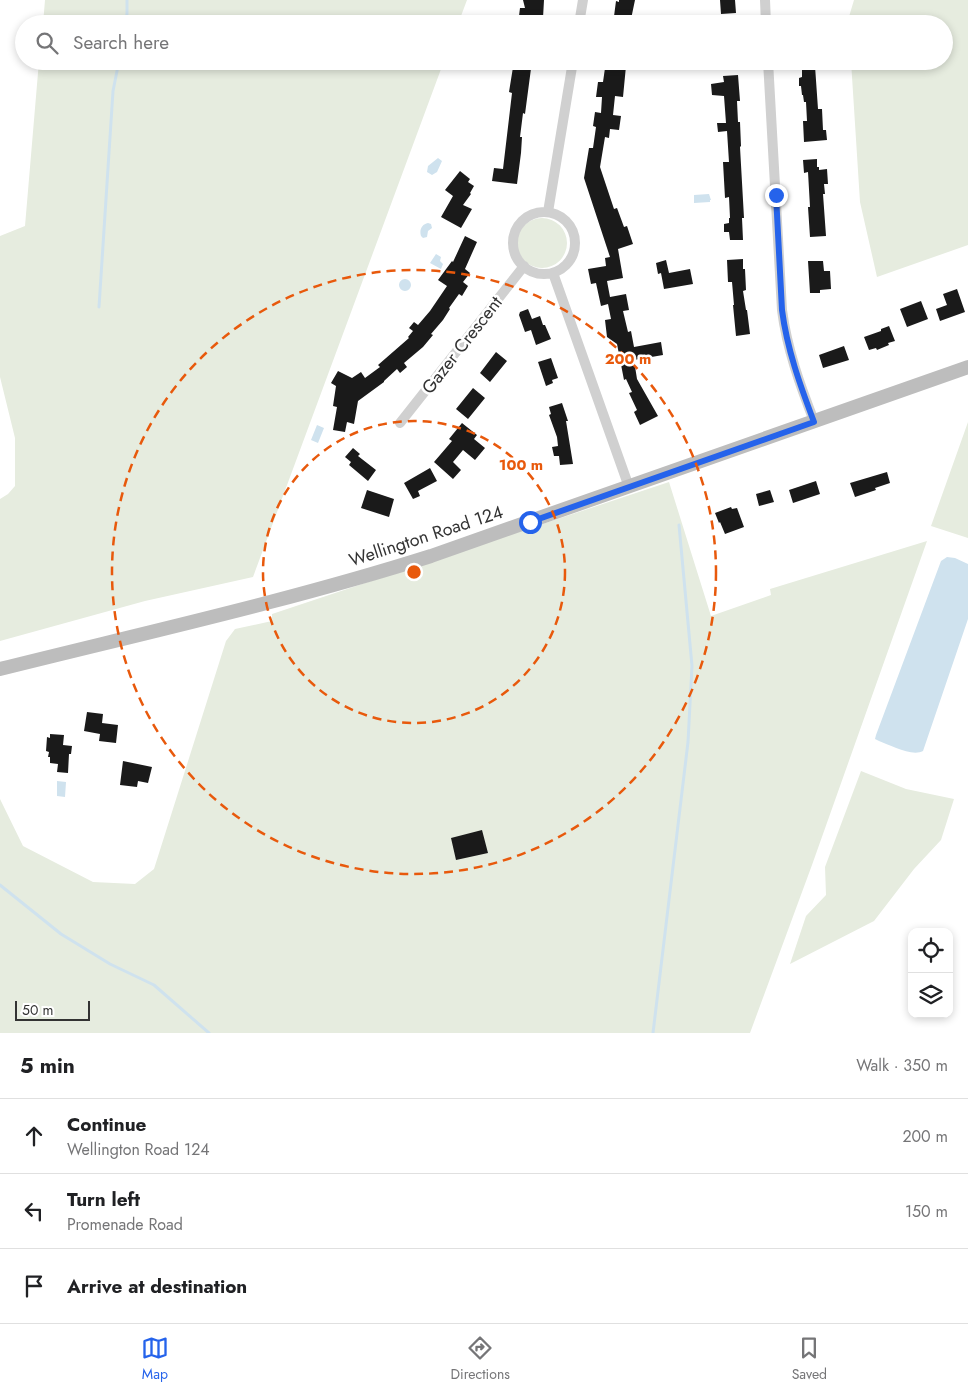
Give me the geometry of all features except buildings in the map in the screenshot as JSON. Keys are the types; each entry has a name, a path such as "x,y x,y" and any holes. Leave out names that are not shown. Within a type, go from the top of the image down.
{"main road":[{"name":"Wellington Road 124","path":"0,669 248,608 370,575 431,556 968,368"}],"street":[{"path":"580,15 583,0"},
{"path":"765,0 766,15"},
{"path":"548,212 572,70"},
{"path":"769,70 782,310 789,351 814,422"},
{"path":"548,212 560,216 569,224 574,235 575,247 571,258 563,268 552,273 542,274 533,272 518,259 513,239 516,229 522,221 531,215 548,212"},
{"name":"Gazer Crescent","path":"400,423 524,266"},
{"path":"552,273 628,487"}],"shaded area":[{"path":"45,0 467,0 461,15 44,15"},
{"path":"854,0 968,0 968,245 877,277 860,202 852,70 953,70 953,15 850,15"},
{"path":"38,70 441,70 253,577 145,601 0,641 0,499 15,486 15,438 0,377 0,236 25,226"},
{"path":"542,218 551,220 562,229 567,243 565,252 556,263 542,268 533,266 522,257 517,243 519,234 528,223"},
{"path":"968,422 968,538 931,526"},
{"path":"669,482 711,616 771,595 770,589 927,541 750,1033 0,1033 0,799 23,846 93,882 135,884 154,869 226,641 235,629 272,621 272,614"},
{"path":"861,771 906,789 954,799 941,840 914,869 874,921 790,964 806,916 826,895 825,867"}],"water":[{"path":"438,158 442,161 437,172 432,175 427,172 428,166"},
{"path":"709,194 710,202 694,203 694,195"},
{"path":"428,223 431,224 432,228 428,231 427,237 423,238 420,234 421,230"},
{"path":"436,254 441,257 440,261 443,264 441,269 430,263"},
{"path":"403,279 407,279 411,285 407,291 403,291 399,287 399,283"},
{"path":"317,425 324,428 318,443 311,440"},
{"path":"947,557 955,558 968,564 968,619 923,751 907,752 875,739 941,561"},
{"path":"57,781 66,782 65,797 57,796"}],"waterway":[{"path":"127,0 127,15"},
{"path":"99,307 113,91 117,70"},
{"path":"653,1033 688,742 692,666 679,525"},
{"path":"0,885 61,934 110,964 154,985 209,1033"}],"route":[{"path":"530,522 814,422 789,351 785,329 782,310 776,195"}]}
